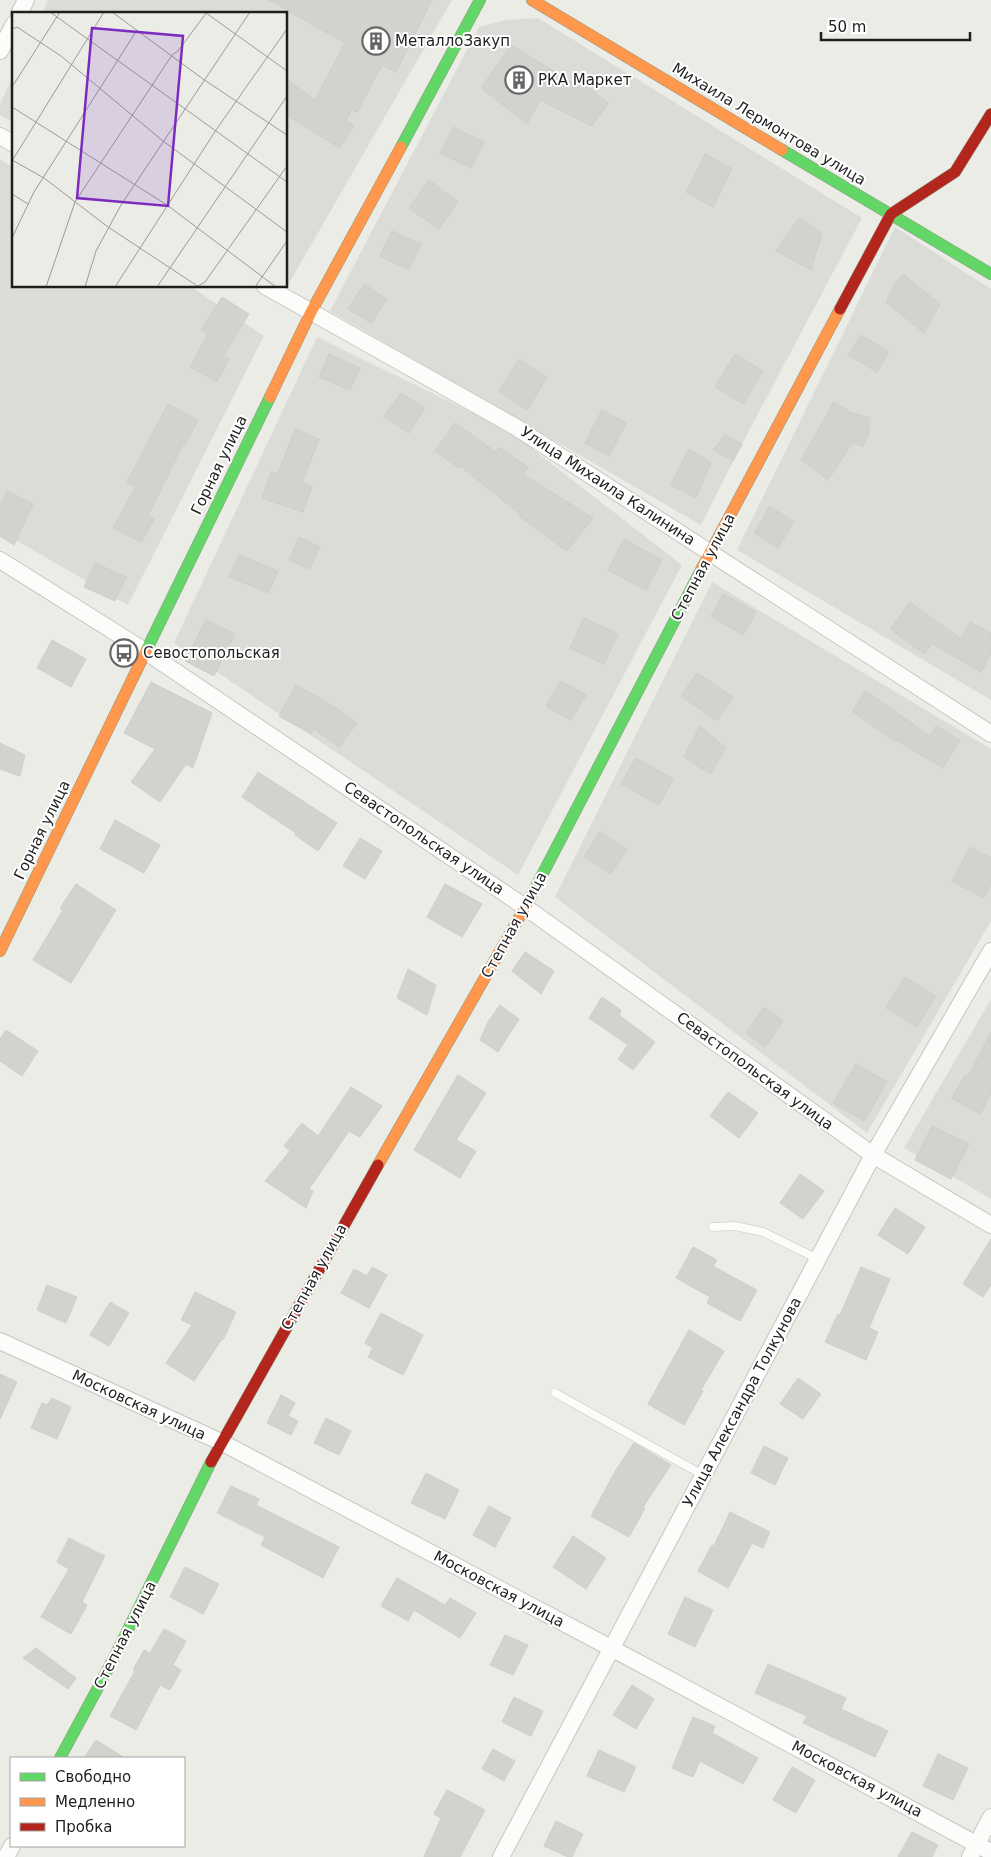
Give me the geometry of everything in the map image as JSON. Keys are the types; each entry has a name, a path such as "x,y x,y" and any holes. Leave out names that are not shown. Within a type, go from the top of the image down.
{"street":[{"path":"20,12 26,0"},
{"name":"Горная улица","path":"0,952 311,312 480,0"},
{"name":"Михаила Лермонтова улица","path":"532,0 991,274"},
{"path":"0,51 12,28"},
{"name":"Степная улица","path":"61,1757 114,1658 221,1442 525,907 710,552 891,214 955,172 991,114"},
{"path":"0,136 12,143"},
{"name":"Улица Михаила Калинина","path":"269,288 514,426 991,734"},
{"name":"Севастопольская улица","path":"0,560 145,651 525,907 873,1155 991,1225"},
{"name":"Улица Александра Толкунова","path":"501,1857 873,1155 991,951"},
{"name":"Московская улица","path":"0,1341 221,1442 611,1648 973,1850 991,1852"},
{"path":"973,1850 991,1817"}],"lane":[{"path":"714,1227 735,1226 763,1232 818,1259"},
{"path":"555,1392 703,1475"}],"shaded area":[{"path":"48,0 452,0 288,285 288,12 43,12"},
{"path":"538,18 862,218 701,525 330,311 479,27 506,20"},
{"path":"12,78 12,122 0,115 0,104"},
{"path":"0,159 12,167 12,288 193,288 264,336 128,605 0,531"},
{"path":"895,227 991,289 991,700 737,550"},
{"path":"317,337 508,430 682,565 518,875 174,643"},
{"path":"712,582 991,749 991,921 867,1133 555,897"},
{"path":"991,999 991,1199 904,1148"}],"building":[{"path":"269,0 432,0 396,72 382,65 357,112 352,110 346,120 354,125 340,148 288,116 288,80 315,100 345,43"},
{"name":"РКА Маркет","path":"511,45 578,86 581,82 608,103 592,126 540,100 527,124 481,88"},
{"path":"453,127 484,142 471,168 440,153"},
{"path":"705,154 732,169 713,207 686,192"},
{"path":"429,180 458,202 439,229 409,208"},
{"path":"799,218 822,233 811,270 776,251"},
{"path":"392,231 421,244 409,270 380,256"},
{"path":"903,274 940,304 924,333 886,302 893,287"},
{"path":"364,284 387,299 371,323 348,309"},
{"path":"222,297 249,314 223,356 229,359 217,382 190,367 208,334 201,330"},
{"path":"861,335 889,352 877,372 848,355"},
{"path":"329,354 360,368 350,390 319,377"},
{"path":"735,354 763,371 743,404 715,387"},
{"path":"519,359 547,377 527,410 499,392"},
{"path":"401,393 425,408 409,433 384,417"},
{"path":"834,402 850,412 869,418 869,435 862,447 853,442 828,480 801,460"},
{"path":"168,404 198,420 185,445 183,444 148,516 154,519 141,542 113,528 136,486 127,482"},
{"path":"602,410 626,423 609,456 585,443"},
{"path":"455,423 496,452 499,447 528,467 523,474 593,518 567,551 520,517 521,515 460,466 459,468 435,451"},
{"path":"295,429 319,439 302,483 312,487 303,512 262,498 271,472 278,474"},
{"path":"725,435 742,444 733,461 713,450"},
{"path":"689,449 711,462 696,498 671,485"},
{"path":"7,491 33,504 14,545 0,536 0,505"},
{"path":"770,506 794,522 778,548 754,533"},
{"path":"299,537 320,547 310,569 289,560"},
{"path":"624,539 662,560 646,590 608,570"},
{"path":"239,555 278,571 268,593 229,577"},
{"path":"95,563 126,577 115,601 84,587"},
{"path":"723,594 756,612 743,635 711,616"},
{"path":"910,602 961,639 970,622 991,633 991,654 981,672 932,644 924,654 890,629"},
{"path":"584,618 618,634 604,664 570,648"},
{"path":"206,620 235,634 214,676 185,661"},
{"path":"52,640 86,659 71,687 37,668"},
{"path":"697,673 733,697 717,721 681,696"},
{"path":"561,681 586,695 571,720 546,706"},
{"path":"151,682 212,713 193,768 186,764 160,802 131,782 155,749 124,733"},
{"path":"296,685 335,707 357,723 339,747 314,729 311,734 279,716"},
{"path":"866,691 930,736 936,726 960,740 943,768 896,740 894,741 852,711"},
{"path":"700,726 726,748 710,774 684,757"},
{"path":"0,743 25,755 20,776 0,769"},
{"path":"636,758 673,779 659,805 621,784"},
{"path":"258,772 337,823 318,851 295,835 296,833 242,797"},
{"path":"115,820 160,845 144,873 100,849"},
{"path":"600,832 627,849 611,874 584,857"},
{"path":"360,838 382,851 365,879 343,866"},
{"path":"970,847 991,858 991,884 984,898 952,881"},
{"path":"76,884 116,910 71,983 33,960 63,910 60,908"},
{"path":"445,884 482,904 462,937 427,917"},
{"path":"525,952 554,971 541,994 512,971"},
{"path":"408,969 436,985 427,1015 397,998"},
{"path":"905,977 936,996 917,1027 886,1008"},
{"path":"602,997 621,1010 619,1015 655,1042 633,1070 618,1059 628,1045 589,1018"},
{"path":"500,1005 519,1019 498,1052 480,1040 488,1022"},
{"path":"764,1007 783,1021 765,1047 746,1033"},
{"path":"6,1030 38,1051 22,1076 0,1061 0,1039"},
{"path":"991,1032 991,1094 980,1114 952,1098 965,1075 968,1077"},
{"path":"856,1064 887,1082 864,1121 833,1103"},
{"path":"458,1075 486,1093 456,1140 476,1151 460,1178 414,1150"},
{"path":"351,1087 382,1106 360,1137 349,1131 309,1189 313,1191 306,1208 265,1181 290,1151 284,1146 302,1123 318,1136"},
{"path":"728,1092 758,1113 739,1138 710,1116"},
{"path":"932,1126 969,1144 951,1179 915,1160"},
{"path":"800,1174 824,1191 803,1219 780,1203"},
{"path":"895,1208 925,1227 908,1254 878,1235"},
{"path":"991,1239 991,1285 983,1297 963,1284"},
{"path":"693,1247 717,1260 713,1266 757,1290 740,1321 707,1303 710,1297 676,1278"},
{"path":"372,1267 387,1275 369,1308 341,1293 354,1269 367,1276"},
{"path":"861,1267 890,1279 869,1328 878,1332 866,1360 825,1342 838,1314 840,1315"},
{"path":"47,1285 77,1297 66,1323 37,1310"},
{"path":"195,1292 236,1312 223,1340 194,1381 166,1363 192,1325 181,1320"},
{"path":"110,1302 129,1313 109,1346 90,1335"},
{"path":"381,1313 423,1335 403,1375 368,1357 373,1348 365,1343"},
{"path":"689,1330 724,1351 701,1390 703,1391 684,1425 648,1404"},
{"path":"0,1374 17,1382 0,1419"},
{"path":"798,1378 821,1394 803,1419 780,1404"},
{"path":"281,1395 295,1403 288,1416 298,1421 291,1435 267,1423"},
{"path":"52,1398 71,1407 57,1439 31,1428 42,1403 47,1405"},
{"path":"326,1418 351,1431 339,1455 314,1443"},
{"path":"634,1443 671,1465 643,1507 645,1508 629,1537 591,1516 616,1470"},
{"path":"764,1446 788,1458 775,1485 751,1473"},
{"path":"426,1473 459,1490 445,1519 411,1503"},
{"path":"231,1486 259,1499 256,1505 339,1547 323,1578 261,1545 265,1537 217,1513"},
{"path":"489,1506 511,1518 495,1547 473,1535"},
{"path":"730,1512 770,1532 763,1548 752,1543 728,1588 698,1571 712,1545 714,1546"},
{"path":"573,1536 606,1558 586,1589 553,1567"},
{"path":"69,1538 105,1556 82,1602 87,1605 71,1634 41,1617 69,1569 57,1562"},
{"path":"185,1567 219,1584 203,1614 170,1597"},
{"path":"397,1578 445,1605 450,1598 476,1613 460,1638 414,1610 408,1621 381,1606"},
{"path":"685,1597 713,1610 695,1647 668,1634"},
{"path":"164,1629 186,1641 173,1665 181,1670 170,1690 160,1685 136,1730 110,1716 135,1671 133,1670 144,1650 150,1653"},
{"path":"505,1635 528,1645 513,1675 490,1665"},
{"path":"36,1648 76,1678 68,1689 23,1658"},
{"path":"768,1664 846,1698 841,1709 888,1731 875,1757 803,1723 807,1716 755,1693"},
{"path":"632,1685 654,1699 636,1729 613,1715"},
{"path":"514,1697 543,1711 531,1736 502,1722"},
{"path":"693,1717 715,1726 712,1733 758,1758 743,1784 700,1761 693,1777 672,1768"},
{"path":"96,1740 123,1757 85,1757"},
{"path":"493,1749 515,1761 504,1781 482,1769"},
{"path":"599,1750 636,1767 624,1792 587,1776"},
{"path":"938,1754 968,1768 953,1800 923,1786"},
{"path":"792,1767 815,1780 796,1813 773,1800"},
{"path":"447,1790 485,1810 460,1857 424,1857 441,1818 434,1814"},
{"path":"556,1821 583,1834 572,1857 544,1846"},
{"path":"912,1832 938,1845 932,1857 898,1857"}],"traffic: fast":[{"path":"401,147 480,0"},
{"path":"782,150 991,274"},
{"path":"146,651 270,397"},
{"path":"528,902 702,568"},
{"path":"61,1757 114,1658 211,1462"}],"traffic: slow":[{"path":"532,0 782,150"},
{"path":"270,397 311,312 401,147"},
{"path":"702,568 840,309"},
{"path":"0,951 146,651"},
{"path":"378,1165 528,902"}],"traffic: jam":[{"path":"840,309 891,214 955,172 991,114"},
{"path":"211,1462 378,1165"}],"place":[{"name":"МеталлоЗакуп","path":"376,41"},
{"name":"РКА Маркет","path":"519,80"},
{"name":"Севостопольская","path":"124,653"}]}
